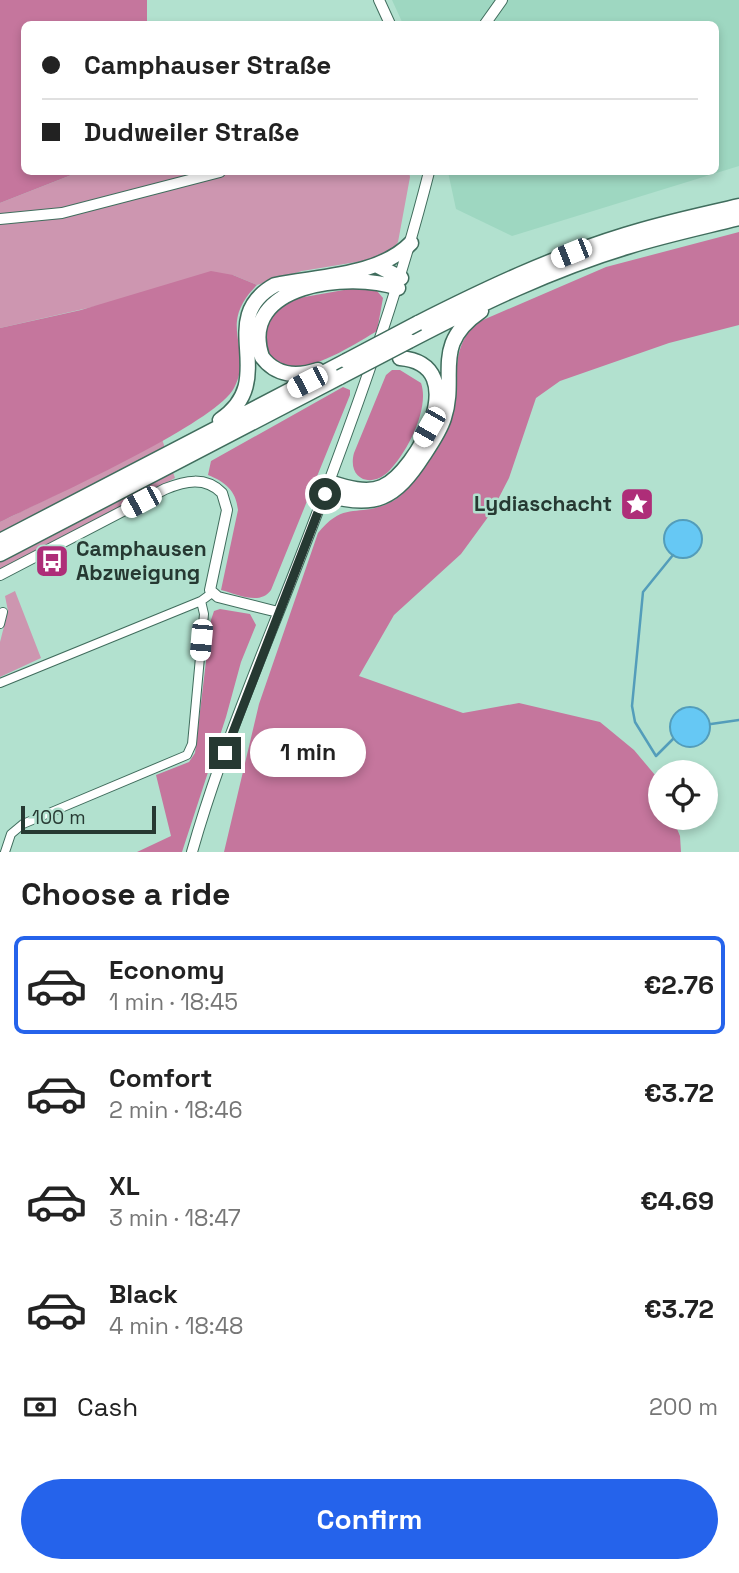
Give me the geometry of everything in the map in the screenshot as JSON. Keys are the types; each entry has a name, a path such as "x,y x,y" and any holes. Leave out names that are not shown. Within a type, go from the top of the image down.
{"highway":[{"path":"0,541 500,282 626,234 739,206"},
{"path":"0,554 520,286 630,246 739,218"},
{"path":"184,445 228,415 245,391 249,371 245,337 247,318 251,307 264,291 275,285 378,266 394,259 411,243"},
{"path":"378,266 400,283"},
{"path":"346,361 300,374 273,368 262,357 259,349 258,329 263,312 279,298 308,289 360,280 400,283"},
{"path":"327,488 346,501 376,500 402,486 433,441 444,417 447,361 459,332 472,317 520,286"},
{"path":"327,488 366,490 384,487 401,472 426,433 438,403 436,382 425,366 400,358 335,380"}],"street":[{"path":"379,0 389,21"},
{"path":"487,21 502,0"},
{"path":"0,219 62,213 208,175"},
{"path":"192,852 213,787 327,488 400,283 428,175"},
{"path":"0,575 165,489 180,483 200,482 217,488 226,500 225,522 209,584 212,593"},
{"path":"212,593 278,612"},
{"path":"0,683 201,601 212,593"},
{"path":"5,852 12,834 23,824 182,760 187,755 192,744 204,614 201,601"},
{"path":"0,624 3,612"}],"shaded area":[{"path":"0,0 147,0 147,21 21,21 21,175 71,175 0,203"},
{"path":"392,0 739,0 739,166 719,172 719,21 402,21"},
{"path":"71,175 410,177 398,242 387,257 302,271 257,285 233,275 0,328 0,203"},
{"path":"449,175 710,175 512,236 456,209"},
{"path":"739,232 739,325 669,343 560,381 536,398 509,478 491,513 461,554 394,615 359,676 463,713 519,703 600,722 634,750 648,767 648,830 677,830 681,852 224,852 259,704 318,533 336,516 378,507 395,500 431,459 445,436 451,419 460,351 468,332 476,323 606,267"},
{"path":"211,271 233,275 257,285 239,313 237,326 241,361 234,388 220,403 196,421 163,440 0,522 0,328 81,310"},
{"path":"372,285 383,298 377,331 316,363 284,367 272,360 264,342 266,318 293,299"},
{"path":"392,370 400,370 421,383 423,393 420,417 396,463 382,476 368,480 357,475 353,462 354,453 386,375"},
{"path":"343,387 350,390 350,395 271,590 266,595 255,598 221,590 238,510 235,497 229,488 208,475 211,461"},
{"path":"162,439 175,478 0,570 0,522"},
{"path":"15,591 41,658 0,677 0,642 8,611 5,596"},
{"path":"220,609 250,614 256,625 241,662 182,852 137,852 171,836 156,775 189,762 195,753 211,620 214,611"}],"water":[{"path":"683,520 696,526 702,539 696,552 683,558 670,552 664,539 670,526"},
{"path":"690,707 698,708 704,713 709,719 709,735 704,741 698,746 690,747 682,746 676,741 671,735 670,727 671,719 676,713 682,708"}],"waterway":[{"path":"673,555 643,592 632,706 635,722 656,756 673,739"},
{"path":"711,724 739,720"}],"place":[{"name":"Lydiaschacht","path":"637,504"},
{"name":"Camphausen Abzweigung","path":"52,561"}],"route":[{"path":"225,753 325,494"}]}
